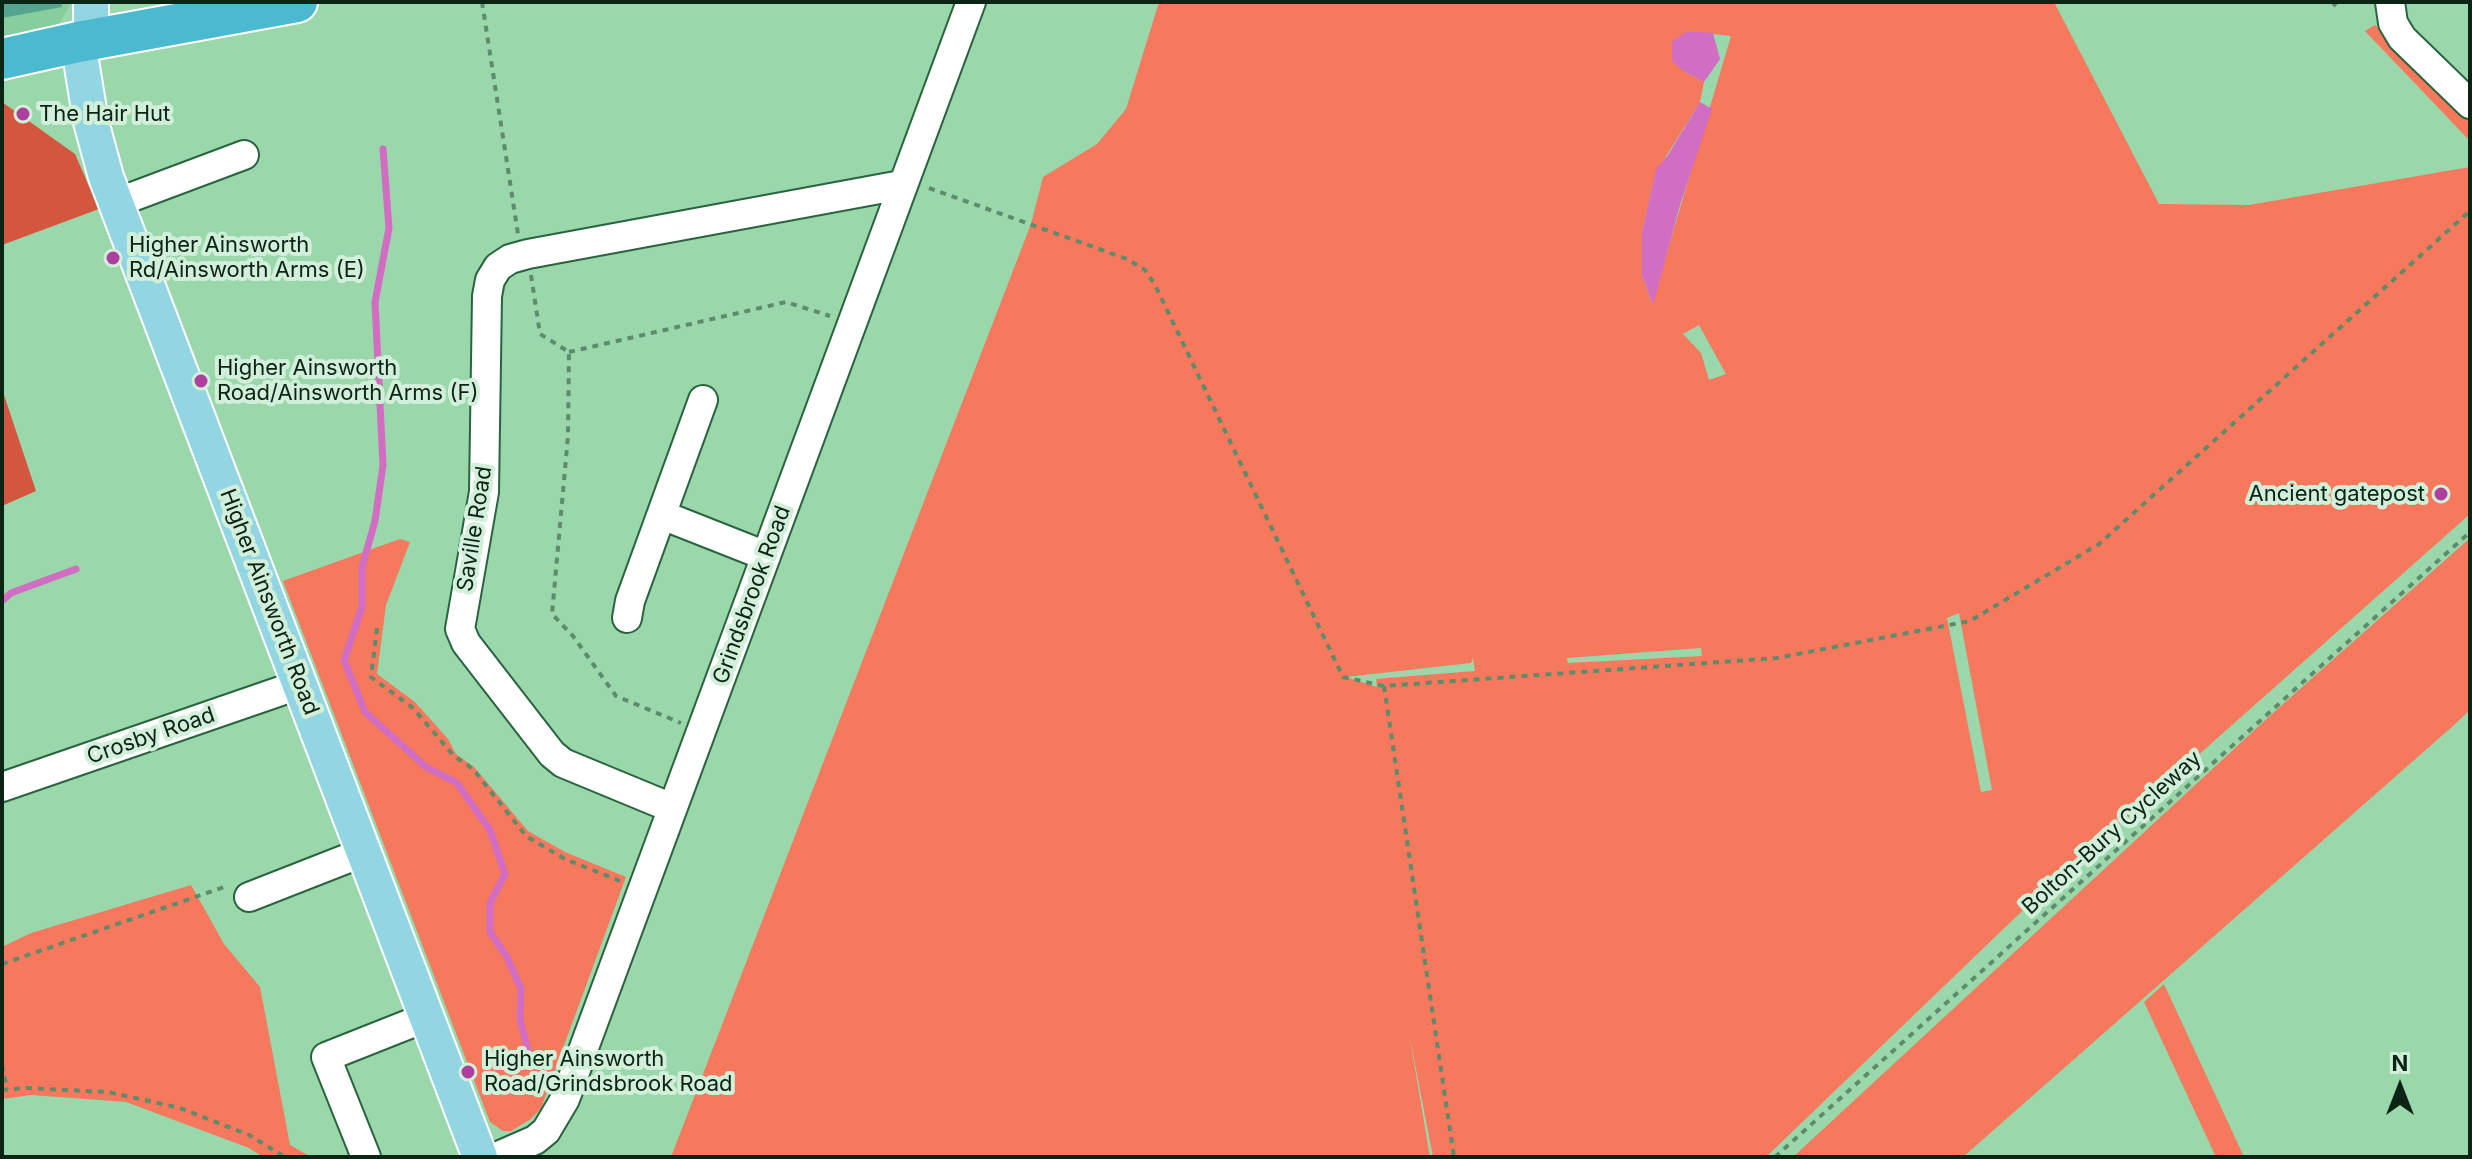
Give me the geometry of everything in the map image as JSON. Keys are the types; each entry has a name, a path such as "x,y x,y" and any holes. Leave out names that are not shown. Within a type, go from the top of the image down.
{"highway":[{"path":"2,59 87,28 297,2"}],"main road":[{"name":"Higher Ainsworth Road","path":"87,28 91,122 116,203 480,1157"}],"street":[{"name":"Grindsbrook Road","path":"496,1157 535,1140 546,1131 565,1099 971,2"},
{"path":"2390,2 2393,23 2402,38 2470,104"},
{"path":"116,203 244,155"},
{"name":"Saville Road","path":"672,808 563,763 552,754 466,643 460,629 484,492 487,296 490,280 498,267 525,255 902,182"},
{"path":"627,618 630,601 703,400"},
{"path":"662,515 766,556"},
{"name":"Crosby Road","path":"2,787 301,684"},
{"path":"249,897 364,852"},
{"path":"366,1157 326,1057 427,1017"}],"path":[{"path":"482,2 540,334 569,352 786,302 852,323"},
{"path":"902,182 1127,259 1145,270 1155,285 1343,677 1384,686 1777,658 1970,621 2099,544 2470,211"},
{"path":"569,352 568,436 552,614 573,636 616,696 702,732"},
{"name":"Bolton-Bury Cycleway","path":"1775,1157 2470,532"},
{"path":"377,628 371,677 413,708 454,756 473,769 519,830 565,859 642,889"},
{"path":"1384,686 1454,1157"},
{"path":"2,964 229,885 249,897"},
{"path":"2,1065 5,1089 108,1092 180,1108 249,1135 285,1157"}],"shaded area":[{"path":"2,2 72,2 58,25 2,36"},
{"path":"1159,2 2054,2 2159,204 2249,205 2470,167 2470,514 2019,914 1766,1157 1433,1157 1409,1033 1430,1157 671,1157 1031,224 1043,177 1097,144 1126,109","holes":["1689,31 1731,36 1652,303 1642,275 1642,232 1655,174 1700,102 1704,82 1682,70","1699,325 1726,374 1709,380 1701,353 1683,334","1959,613 1992,790 1981,792 1947,618","1701,648 1702,656 1568,663 1567,658","1473,658 1475,671 1376,679 1377,687 1346,677 1471,663"]},
{"path":"2375,25 2470,122 2470,141 2365,31"},
{"path":"1688,31 1713,33 1720,59 1704,82 1672,61 1672,41"},
{"path":"2,102 75,154 99,209 2,245"},
{"path":"1700,102 1712,109 1680,205 1653,305 1642,275 1642,232 1656,169"},
{"path":"2,389 36,491 2,506"},
{"path":"2470,538 2470,710 2454,725 1963,1157 1793,1157 2273,713"},
{"path":"400,539 410,542 386,605 377,674 415,702 448,739 456,754 474,767 528,831 565,852 626,877 541,1108 531,1119 511,1131 503,1131 490,1122 283,581"},
{"path":"191,885 224,944 260,987 290,1145 311,1157 263,1157 249,1148 126,1102 31,1095 2,1099 2,947 31,933"},
{"path":"2164,984 2244,1157 2216,1157 2144,1002"}],"building":[{"path":"2,2 61,2 62,7 2,18"}],"waterway":[{"path":"383,149 389,228 375,302 383,465 375,521 362,567 362,607 344,660 365,712 426,767 457,783 490,830 505,874 490,903 490,932 507,957 521,989 520,1020 531,1062"},
{"path":"2,601 11,593 76,569"}],"place":[{"name":"The Hair Hut","path":"23,114"},
{"name":"Higher Ainsworth Rd/Ainsworth Arms (E)","path":"113,258"},
{"name":"Higher Ainsworth Road/Ainsworth Arms (F)","path":"201,381"},
{"name":"Ancient gatepost","path":"2441,494"},
{"name":"Higher Ainsworth Road/Grindsbrook Road","path":"468,1072"}]}
